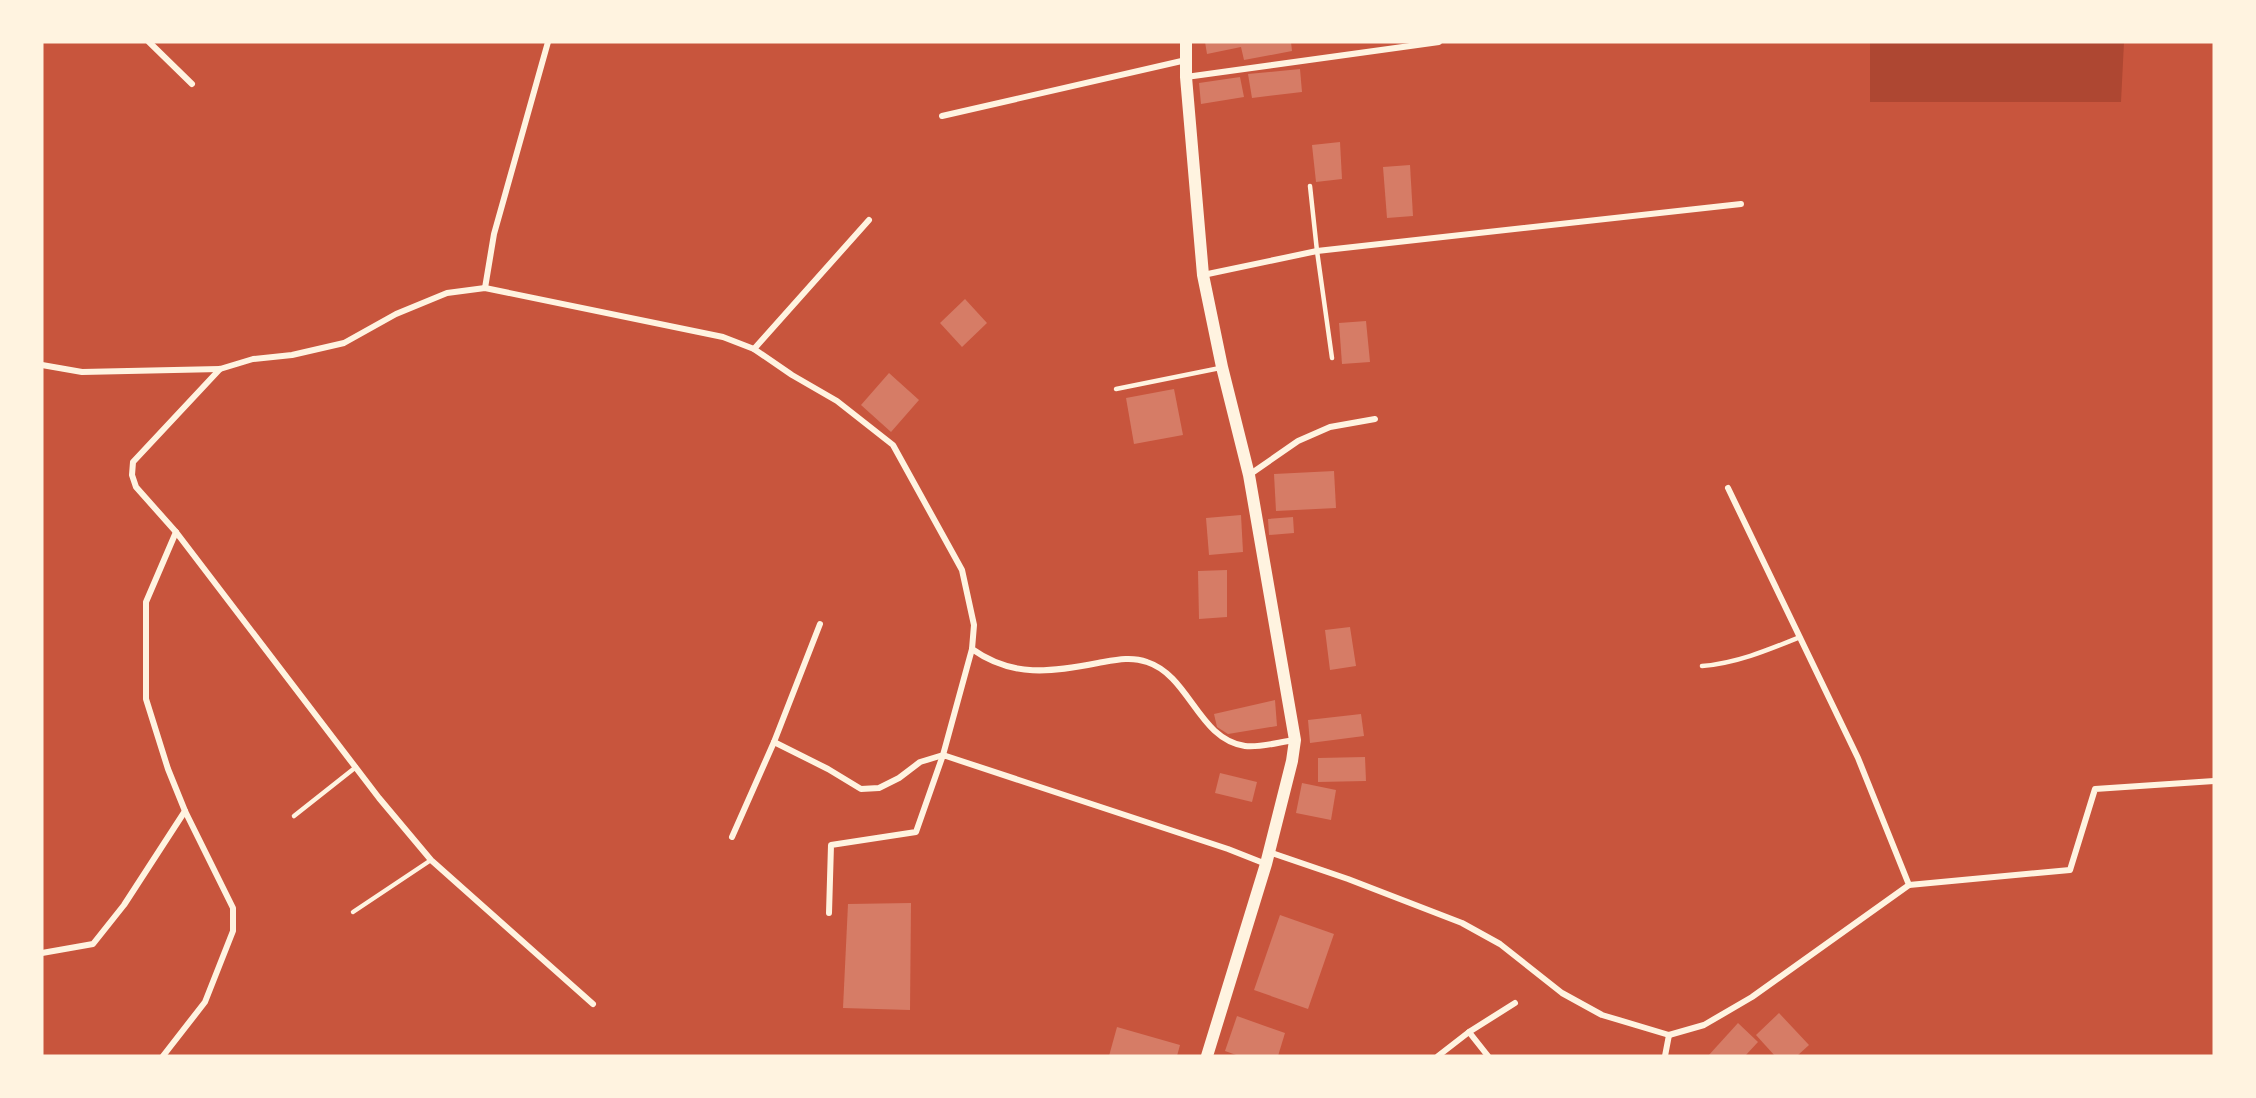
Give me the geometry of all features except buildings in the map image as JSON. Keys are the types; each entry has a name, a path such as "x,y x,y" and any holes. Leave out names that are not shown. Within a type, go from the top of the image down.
{"main road":[{"path":"1186,42 1186,77 1203,275 1222,367 1250,475 1295,740 1292,761 1267,858 1207,1056"}],"street":[{"path":"149,42 192,84"},
{"path":"484,288 494,234 548,42"},
{"path":"1186,77 1439,42"},
{"path":"942,116 1186,60"},
{"path":"1203,275 1317,251 1742,204"},
{"path":"754,349 869,220"},
{"path":"42,365 82,372 220,369 253,359 292,355 344,343 396,314 447,293 484,288 723,337 754,349 792,375 837,401 893,445 962,570 974,625 972,649 943,755 916,832 831,845 829,912"},
{"path":"220,369 133,462 132,475 136,487 176,532 430,860 593,1004"},
{"path":"1250,475 1298,441 1330,427 1375,419"},
{"path":"1728,488 1858,758 1908,885"},
{"path":"163,1056 205,1002 233,931 233,908 168,769 146,699 146,602 176,532"},
{"path":"732,837 774,742 820,624"},
{"path":"972,649 988,660 1024,671 1058,670 1134,658 1150,662 1177,681 1217,734 1230,741 1245,746 1295,740"},
{"path":"774,742 861,789 879,788 899,778 920,762 943,755 1228,849 1348,879 1462,923 1500,944 1562,993 1602,1015 1669,1035 1704,1025 1752,997 1908,885 2070,870 2095,789 2214,782"},
{"path":"42,953 93,944 124,904 186,811"},
{"path":"1438,1056 1469,1032 1515,1003"},
{"path":"1469,1032 1488,1056"},
{"path":"1665,1056 1669,1035"}],"lane":[{"path":"1310,186 1332,358"},
{"path":"1116,389 1222,367"},
{"path":"1702,666 1723,664 1744,658 1800,637"},
{"path":"294,816 356,767"},
{"path":"353,912 430,860"}],"shaded area":[{"path":"1870,42 2124,42 2121,102 1870,102"}]}
